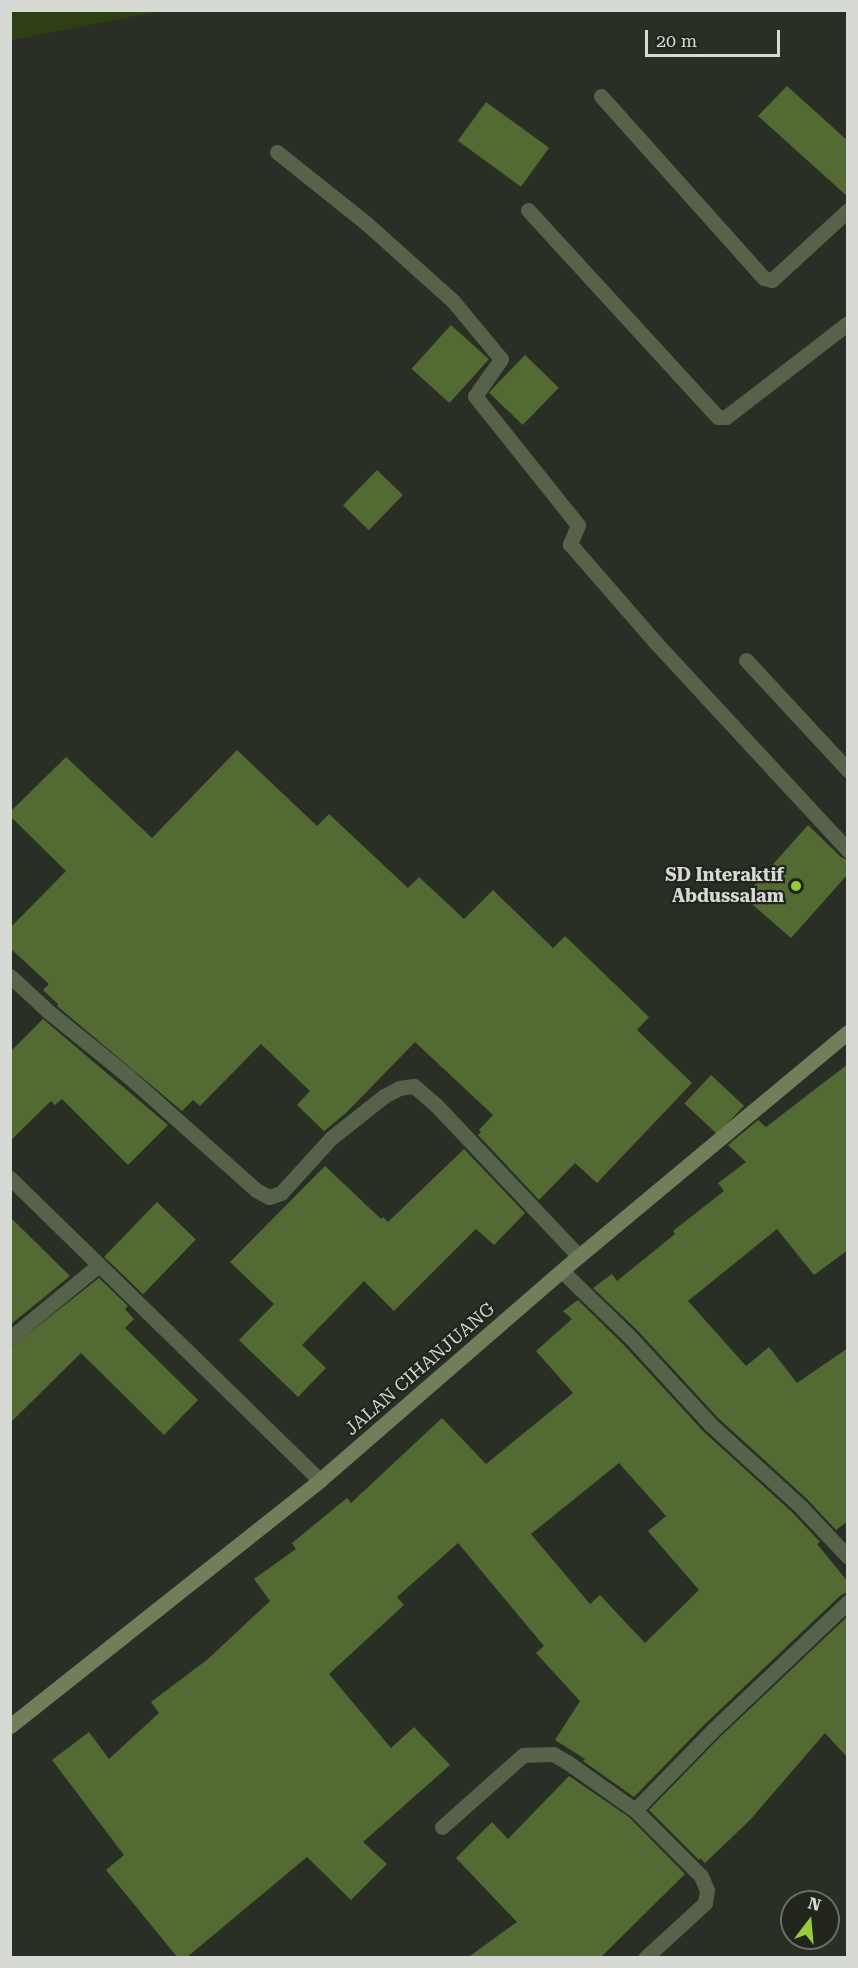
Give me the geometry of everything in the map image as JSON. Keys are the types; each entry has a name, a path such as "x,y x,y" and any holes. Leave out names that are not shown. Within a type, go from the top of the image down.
{"main road":[{"name":"JALAN CIHANJUANG","path":"10,1726 320,1480 579,1256 848,1032"}],"street":[{"path":"601,96 764,278 772,280 846,216"},
{"path":"277,152 366,223 453,301 501,359 476,396 578,525 570,544 657,644 848,850"},
{"path":"528,210 718,417 726,417 848,323"},
{"path":"746,660 848,770"},
{"path":"10,976 49,1012 128,1076 256,1190 269,1197 281,1193 331,1138 384,1096 399,1088 414,1086 436,1105 579,1256"},
{"path":"10,1178 320,1480"},
{"path":"10,1338 99,1265"},
{"path":"563,1272 631,1338 711,1425 800,1506 848,1557"},
{"path":"634,1810 712,1731 848,1602"},
{"path":"442,1827 523,1755 553,1754 567,1762 634,1810 701,1876 707,1890 705,1903 645,1958"}],"green space":[{"path":"11,10 161,10 161,11 11,40"}],"building":[{"path":"787,86 848,141 848,197 758,116"},
{"path":"486,102 549,148 521,187 458,141"},
{"path":"451,325 489,359 449,403 412,369"},
{"path":"525,355 559,388 523,425 489,392"},
{"path":"377,470 403,495 369,530 343,505"},
{"path":"237,750 317,826 329,814 408,888 419,877 464,919 493,890 553,948 565,936 649,1017 637,1030 692,1083 597,1183 575,1163 539,1200 478,1135 481,1132 479,1130 493,1115 415,1042 346,1113 324,1131 297,1105 310,1091 261,1044 200,1106 193,1100 182,1111 57,1006 58,1004 43,990 49,984 10,948 10,928 66,871 10,816 10,812 66,757 152,838"},
{"name":"SD Interaktif Abdussalam","path":"808,825 841,857 848,860 848,874 791,938 744,897"},
{"path":"43,1019 168,1125 128,1165 62,1099 55,1105 51,1101 10,1141 10,1052"},
{"path":"848,1064 848,1250 814,1275 777,1229 688,1301 746,1366 769,1347 797,1383 848,1348 848,1521 836,1530 807,1499 718,1418 638,1331 593,1288 612,1274 617,1281 675,1234 673,1231 724,1191 718,1183 746,1162 728,1145 758,1120 766,1127"},
{"path":"711,1075 744,1106 717,1134 684,1104"},
{"path":"464,1149 525,1213 494,1245 476,1229 394,1311 364,1281 302,1345 326,1368 298,1397 239,1340 274,1304 230,1262 325,1166 381,1219 383,1217 388,1222"},
{"path":"157,1202 196,1240 143,1294 104,1257"},
{"path":"10,1217 70,1276 10,1325"},
{"path":"99,1278 128,1306 125,1309 134,1319 125,1328 198,1400 164,1435 81,1353 10,1423 10,1348"},
{"path":"578,1300 624,1345 704,1432 793,1513 820,1542 817,1544 848,1582 848,1592 841,1595 705,1724 634,1797 583,1761 585,1759 555,1740 580,1701 536,1653 544,1646 458,1543 397,1597 404,1605 329,1674 391,1748 414,1727 450,1765 363,1842 387,1864 351,1900 307,1857 186,1958 178,1958 106,1870 124,1855 52,1760 89,1732 109,1759 159,1713 151,1702 208,1659 270,1601 254,1579 296,1549 292,1543 347,1498 351,1503 442,1418 486,1464 573,1393 536,1351 572,1319 563,1311","holes":["619,1463 666,1516 648,1531 699,1590 645,1643 600,1595 590,1604 531,1534"]},
{"path":"848,1616 848,1758 825,1733 750,1820 705,1863 700,1858 699,1860 649,1810 719,1738"},
{"path":"569,1776 629,1817 685,1874 600,1958 467,1958 517,1922 456,1858 492,1822 508,1839"}],"place":[{"name":"SD Interaktif Abdussalam","path":"796,886"}]}
